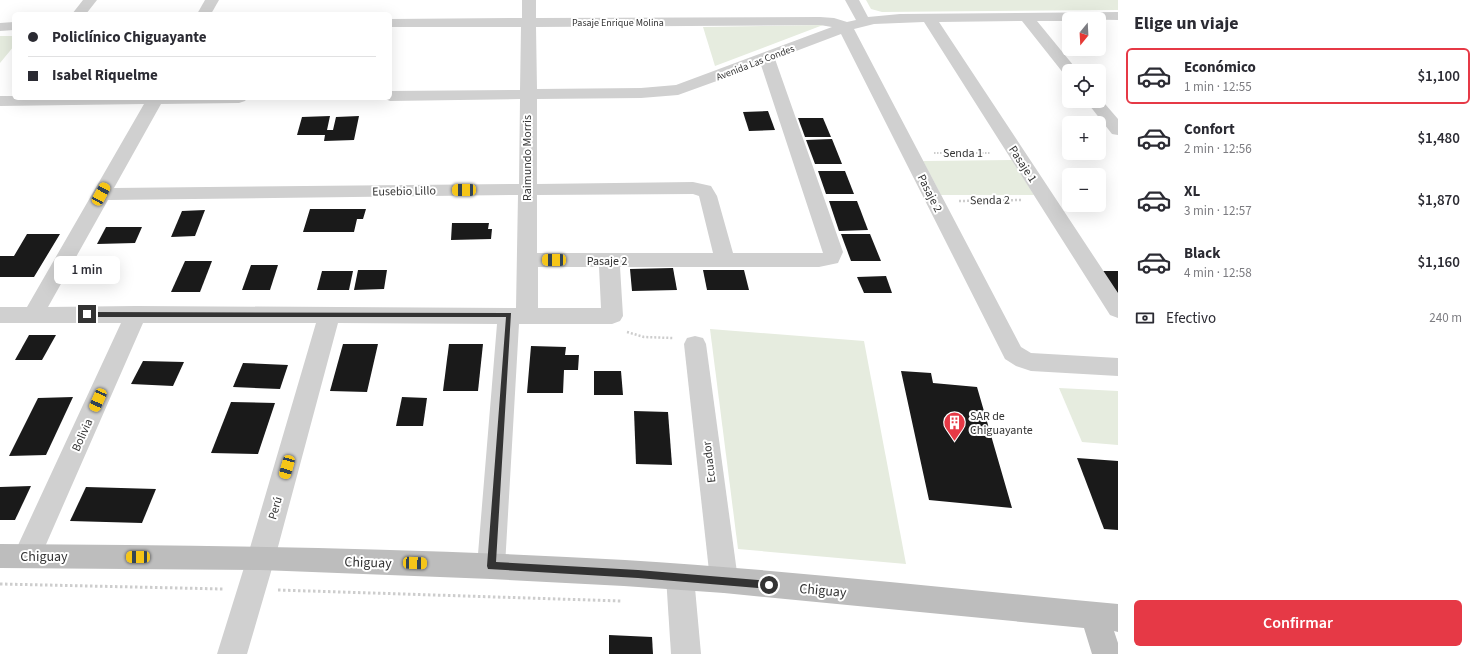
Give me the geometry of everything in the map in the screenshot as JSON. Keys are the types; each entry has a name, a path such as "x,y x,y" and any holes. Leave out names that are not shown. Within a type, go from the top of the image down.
{"street":[{"path":"81,12 90,0"},
{"path":"205,12 212,0"},
{"name":"Raimundo Morris","path":"491,566 518,315 527,260 529,0"},
{"path":"852,0 864,22"},
{"name":"Avenida Las Condes","path":"392,96 666,92 701,82 845,27 886,18 1118,16"},
{"path":"1026,17 1064,64"},
{"name":"Pasaje 1","path":"929,18 1118,310"},
{"name":"Pasaje Enrique Molina","path":"392,23 820,21 834,22 845,27"},
{"path":"0,27 12,26"},
{"name":"Pasaje 2","path":"845,27 1010,349 1018,357 1031,362 1118,367"},
{"name":"Pasaje 2","path":"527,260 819,260 831,258 833,252 766,57"},
{"path":"2,104 105,100"},
{"path":"33,315 155,100"},
{"path":"1100,108 1118,130"},
{"name":"Eusebio Lillo","path":"101,194 698,188 707,192 725,260"},
{"path":"0,315 136,314 612,316 609,261"},
{"name":"Bolivia","path":"7,557 136,314"},
{"name":"Perú","path":"232,654 252,590 329,315"},
{"name":"Ecuador","path":"695,344 724,580"},
{"name":"Chiguay","path":"7,557 261,558 491,566 724,580 1106,617"},
{"path":"680,577 686,654"},
{"path":"1106,617 1107,654"}],"path":[{"name":"Senda 1","path":"910,153 1016,153"},
{"name":"Senda 2","path":"934,201 1046,200"},
{"path":"612,316 621,328 638,336 649,338 688,338 693,340 695,344"},
{"path":"0,584 252,590 627,602"}],"shaded area":[{"path":"866,0 1118,0 1118,10 882,12 871,9"},
{"path":"823,25 715,66 703,27"},
{"path":"0,36 12,36 12,48 0,63"},
{"path":"1012,160 1034,195 941,195 923,161"},
{"path":"710,329 864,341 906,564 738,549"},
{"path":"1059,388 1118,391 1118,445 1082,442"}],"building":[{"path":"768,111 775,130 749,131 743,112"},
{"path":"330,116 327,130 333,130 336,117 359,116 354,140 324,141 325,135 297,135 302,117"},
{"path":"798,118 823,118 831,137 805,137"},
{"path":"832,139 842,164 815,164 806,140"},
{"path":"818,171 845,171 854,194 826,194"},
{"path":"829,201 857,201 868,230 839,231"},
{"path":"310,209 366,209 363,219 357,219 354,232 303,232"},
{"path":"205,210 195,236 171,237 182,211"},
{"path":"452,223 489,223 488,229 492,229 491,239 451,240"},
{"path":"106,227 142,227 135,243 97,244"},
{"path":"27,234 60,234 34,277 0,277 0,256 14,256"},
{"path":"841,234 870,234 881,261 851,261"},
{"path":"185,261 212,261 200,292 171,292"},
{"path":"251,265 278,265 270,290 242,290"},
{"path":"673,268 677,290 632,291 630,269"},
{"path":"358,270 387,270 384,289 354,290"},
{"path":"703,270 744,270 749,290 707,290"},
{"path":"322,271 353,271 349,290 317,290"},
{"path":"1102,271 1118,271 1118,294"},
{"path":"886,276 892,293 864,293 857,277"},
{"path":"29,335 56,335 42,360 15,360"},
{"path":"343,344 378,344 367,392 330,391"},
{"path":"449,344 483,344 478,391 443,391"},
{"path":"531,346 566,347 565,355 579,355 578,370 564,370 563,393 527,393"},
{"path":"143,361 184,362 173,386 131,384"},
{"path":"243,363 288,365 280,389 233,387"},
{"path":"594,371 621,371 623,395 594,395"},
{"name":"SAR de Chiguayante","path":"901,371 931,373 933,383 977,387 1012,508 929,500"},
{"path":"73,397 46,455 9,456 38,398"},
{"path":"402,397 427,398 423,426 396,426"},
{"path":"231,402 275,403 258,454 211,453"},
{"path":"634,411 668,412 672,465 636,464"},
{"path":"1077,458 1118,461 1118,530 1104,529"},
{"path":"31,486 15,520 0,520 0,487"},
{"path":"86,487 156,489 142,523 70,521"},
{"path":"609,635 652,637 653,654 609,654"}],"place":[{"name":"SAR de Chiguayante","path":"955,442"}],"route":[{"path":"87,314 509,315 491,566 638,574 724,580 769,585"}]}
